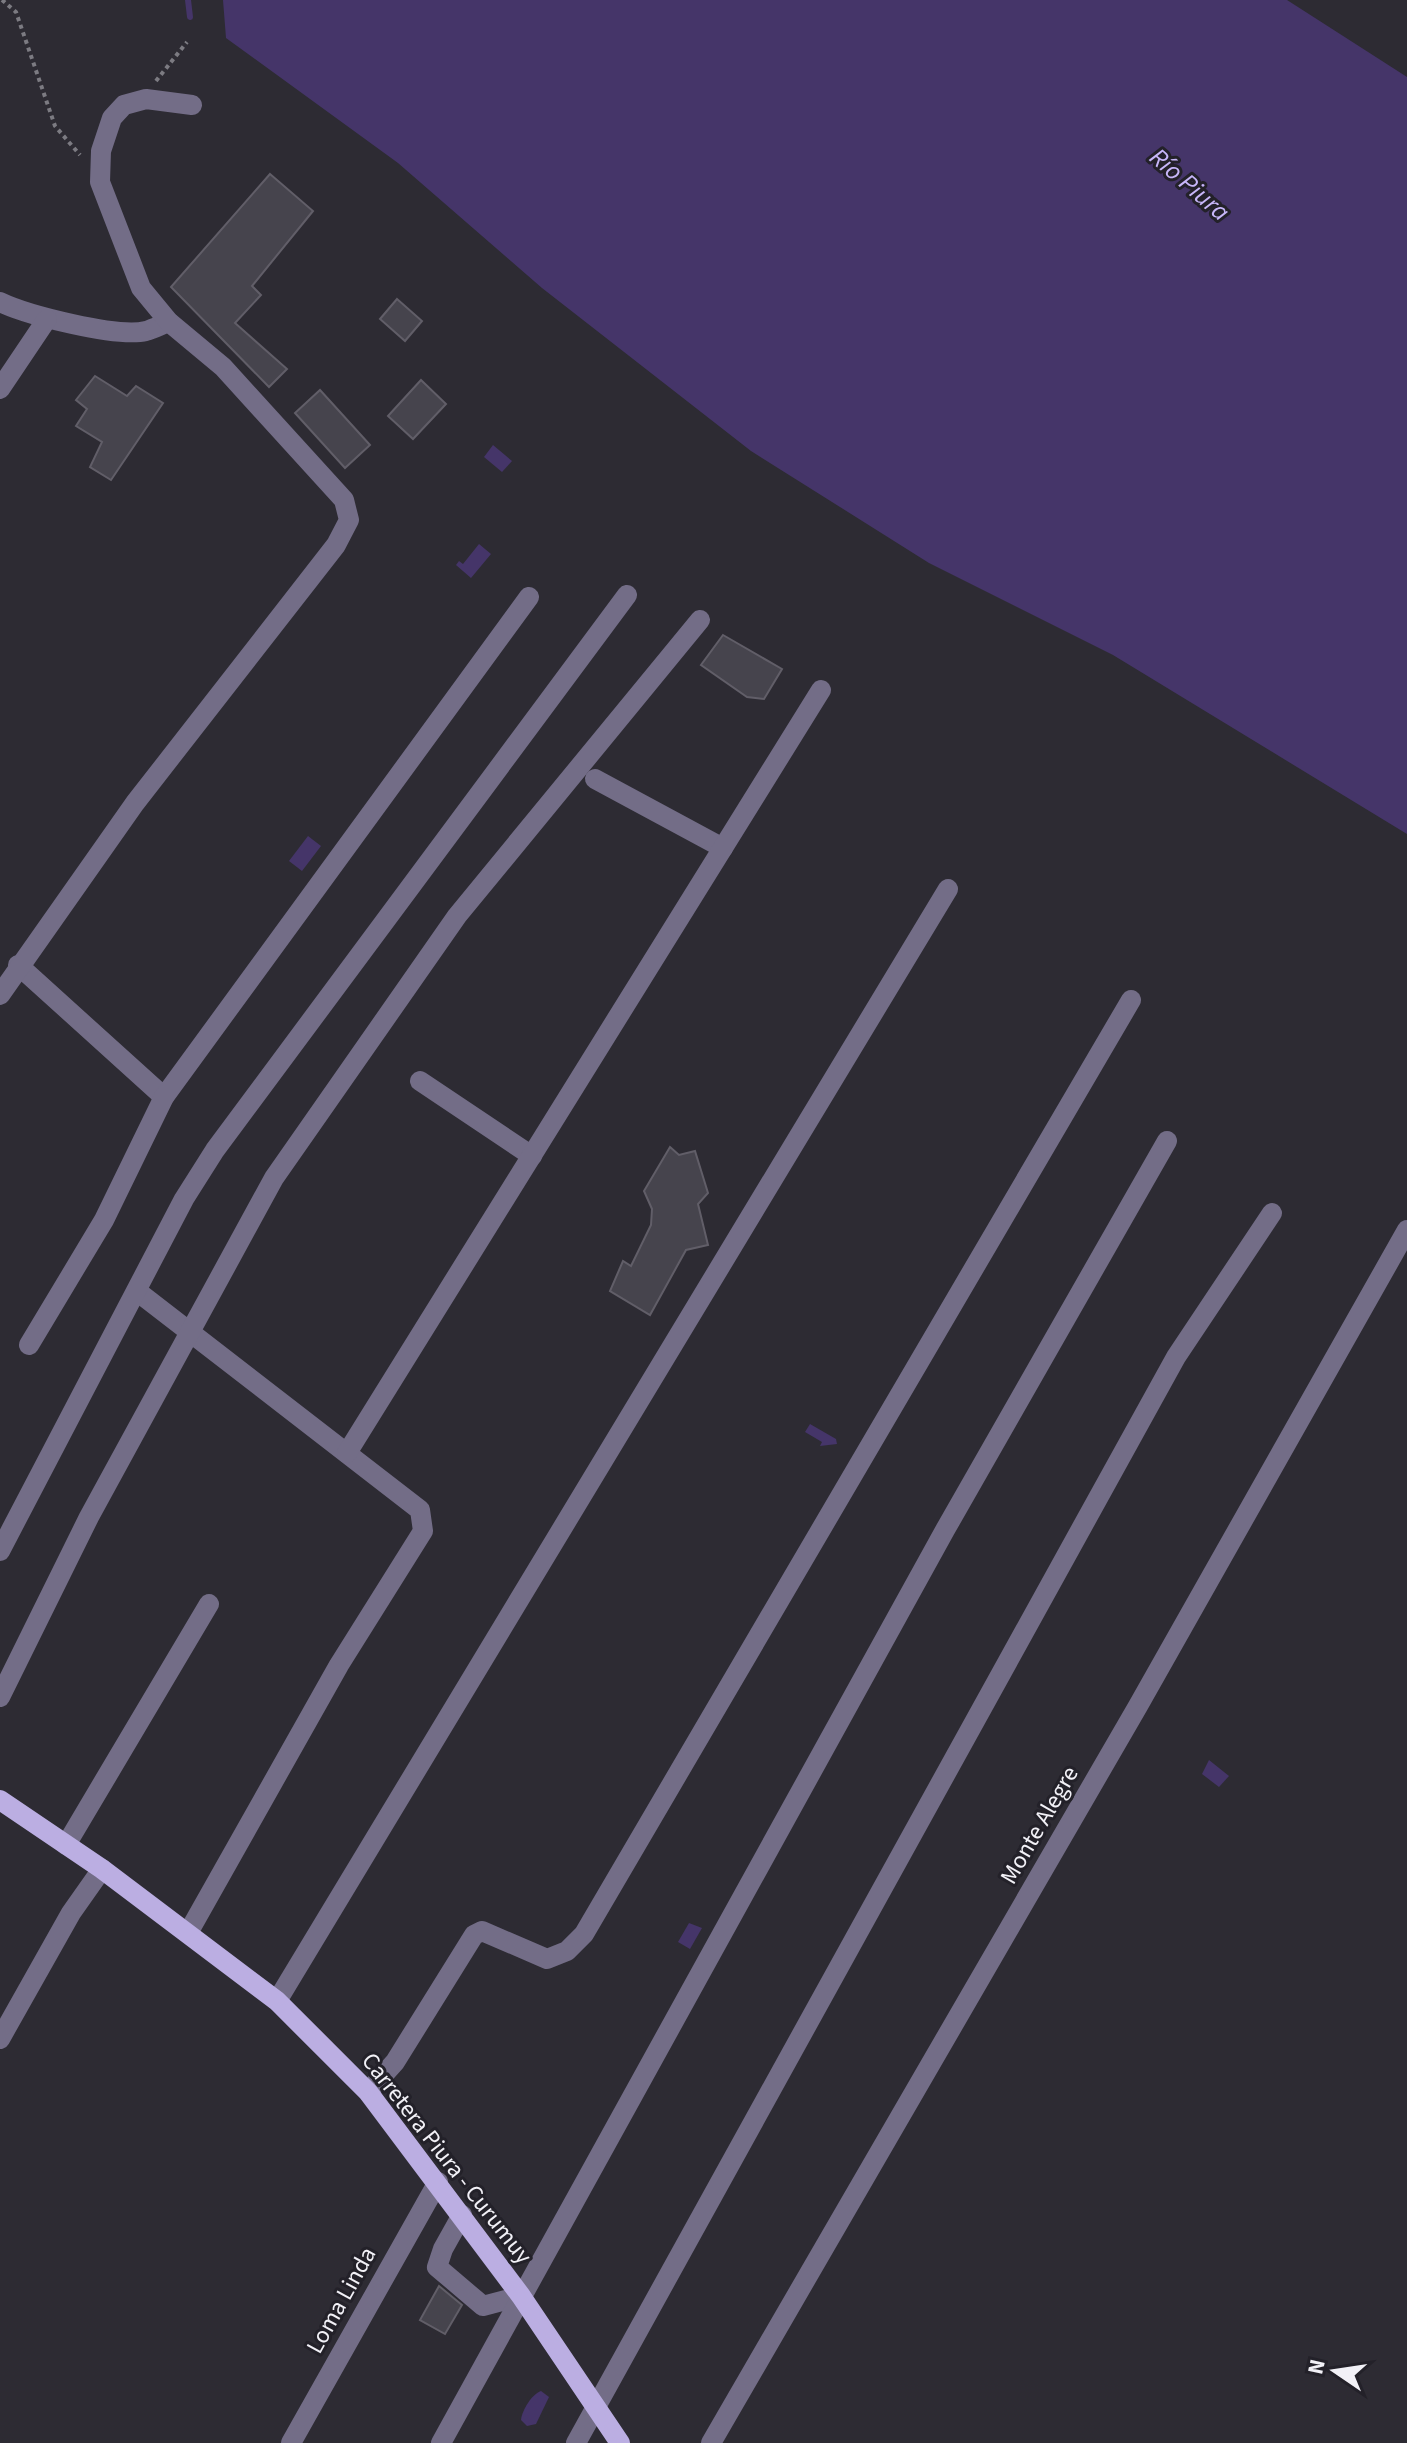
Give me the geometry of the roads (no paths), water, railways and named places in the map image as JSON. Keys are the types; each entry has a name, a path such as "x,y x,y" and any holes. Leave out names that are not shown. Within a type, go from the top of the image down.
{"main road":[{"name":"Carretera Piura - Curumuy","path":"0,1800 102,1869 277,2001 368,2092 521,2296 620,2443"}],"street":[{"path":"0,995 18,965 135,803 336,545 349,520 344,500 223,367 169,322 141,288 100,182 101,151 112,118 124,105 146,99 192,105"},
{"path":"0,302 47,319 143,332 169,322"},
{"path":"0,389 47,319"},
{"path":"0,1551 184,1199 215,1150 627,595"},
{"path":"29,1345 104,1220 164,1097 529,597"},
{"path":"0,1697 89,1517 274,1178 457,916 700,620"},
{"path":"347,1453 821,690"},
{"path":"595,779 723,848"},
{"path":"277,2001 948,889"},
{"path":"18,965 164,1097"},
{"path":"368,2092 395,2062 474,1935 482,1931 547,1959 567,1951 584,1934 1131,1000"},
{"path":"420,1081 532,1156"},
{"path":"441,2443 945,1530 1167,1141"},
{"path":"576,2443 1176,1357 1272,1213"},
{"name":"Monte Alegre","path":"711,2443 1138,1706 1407,1230"},
{"path":"138,1292 420,1510 424,1520 423,1531 339,1665 188,1933"},
{"path":"66,1845 209,1604"},
{"path":"0,2039 71,1913 102,1869"},
{"name":"Loma Linda","path":"291,2443 438,2182"},
{"path":"462,2215 437,2267 483,2306 521,2296"}],"water":[{"name":"Río Piura","path":"223,0 1287,0 1407,77 1407,834 1113,655 929,563 751,451 542,288 398,163 226,38"},
{"path":"493,445 512,461 502,472 484,457"},
{"path":"479,544 491,554 471,578 456,565 459,561 463,564"},
{"path":"308,836 321,846 302,871 289,861"},
{"path":"810,1424 836,1439 837,1444 820,1446 822,1442 805,1432"},
{"path":"1209,1760 1229,1776 1219,1787 1202,1774"},
{"path":"689,1923 702,1928 690,1949 678,1942"},
{"path":"541,2391 549,2397 536,2424 527,2426 521,2420 523,2412"}],"waterway":[{"path":"188,0 190,17"}]}
